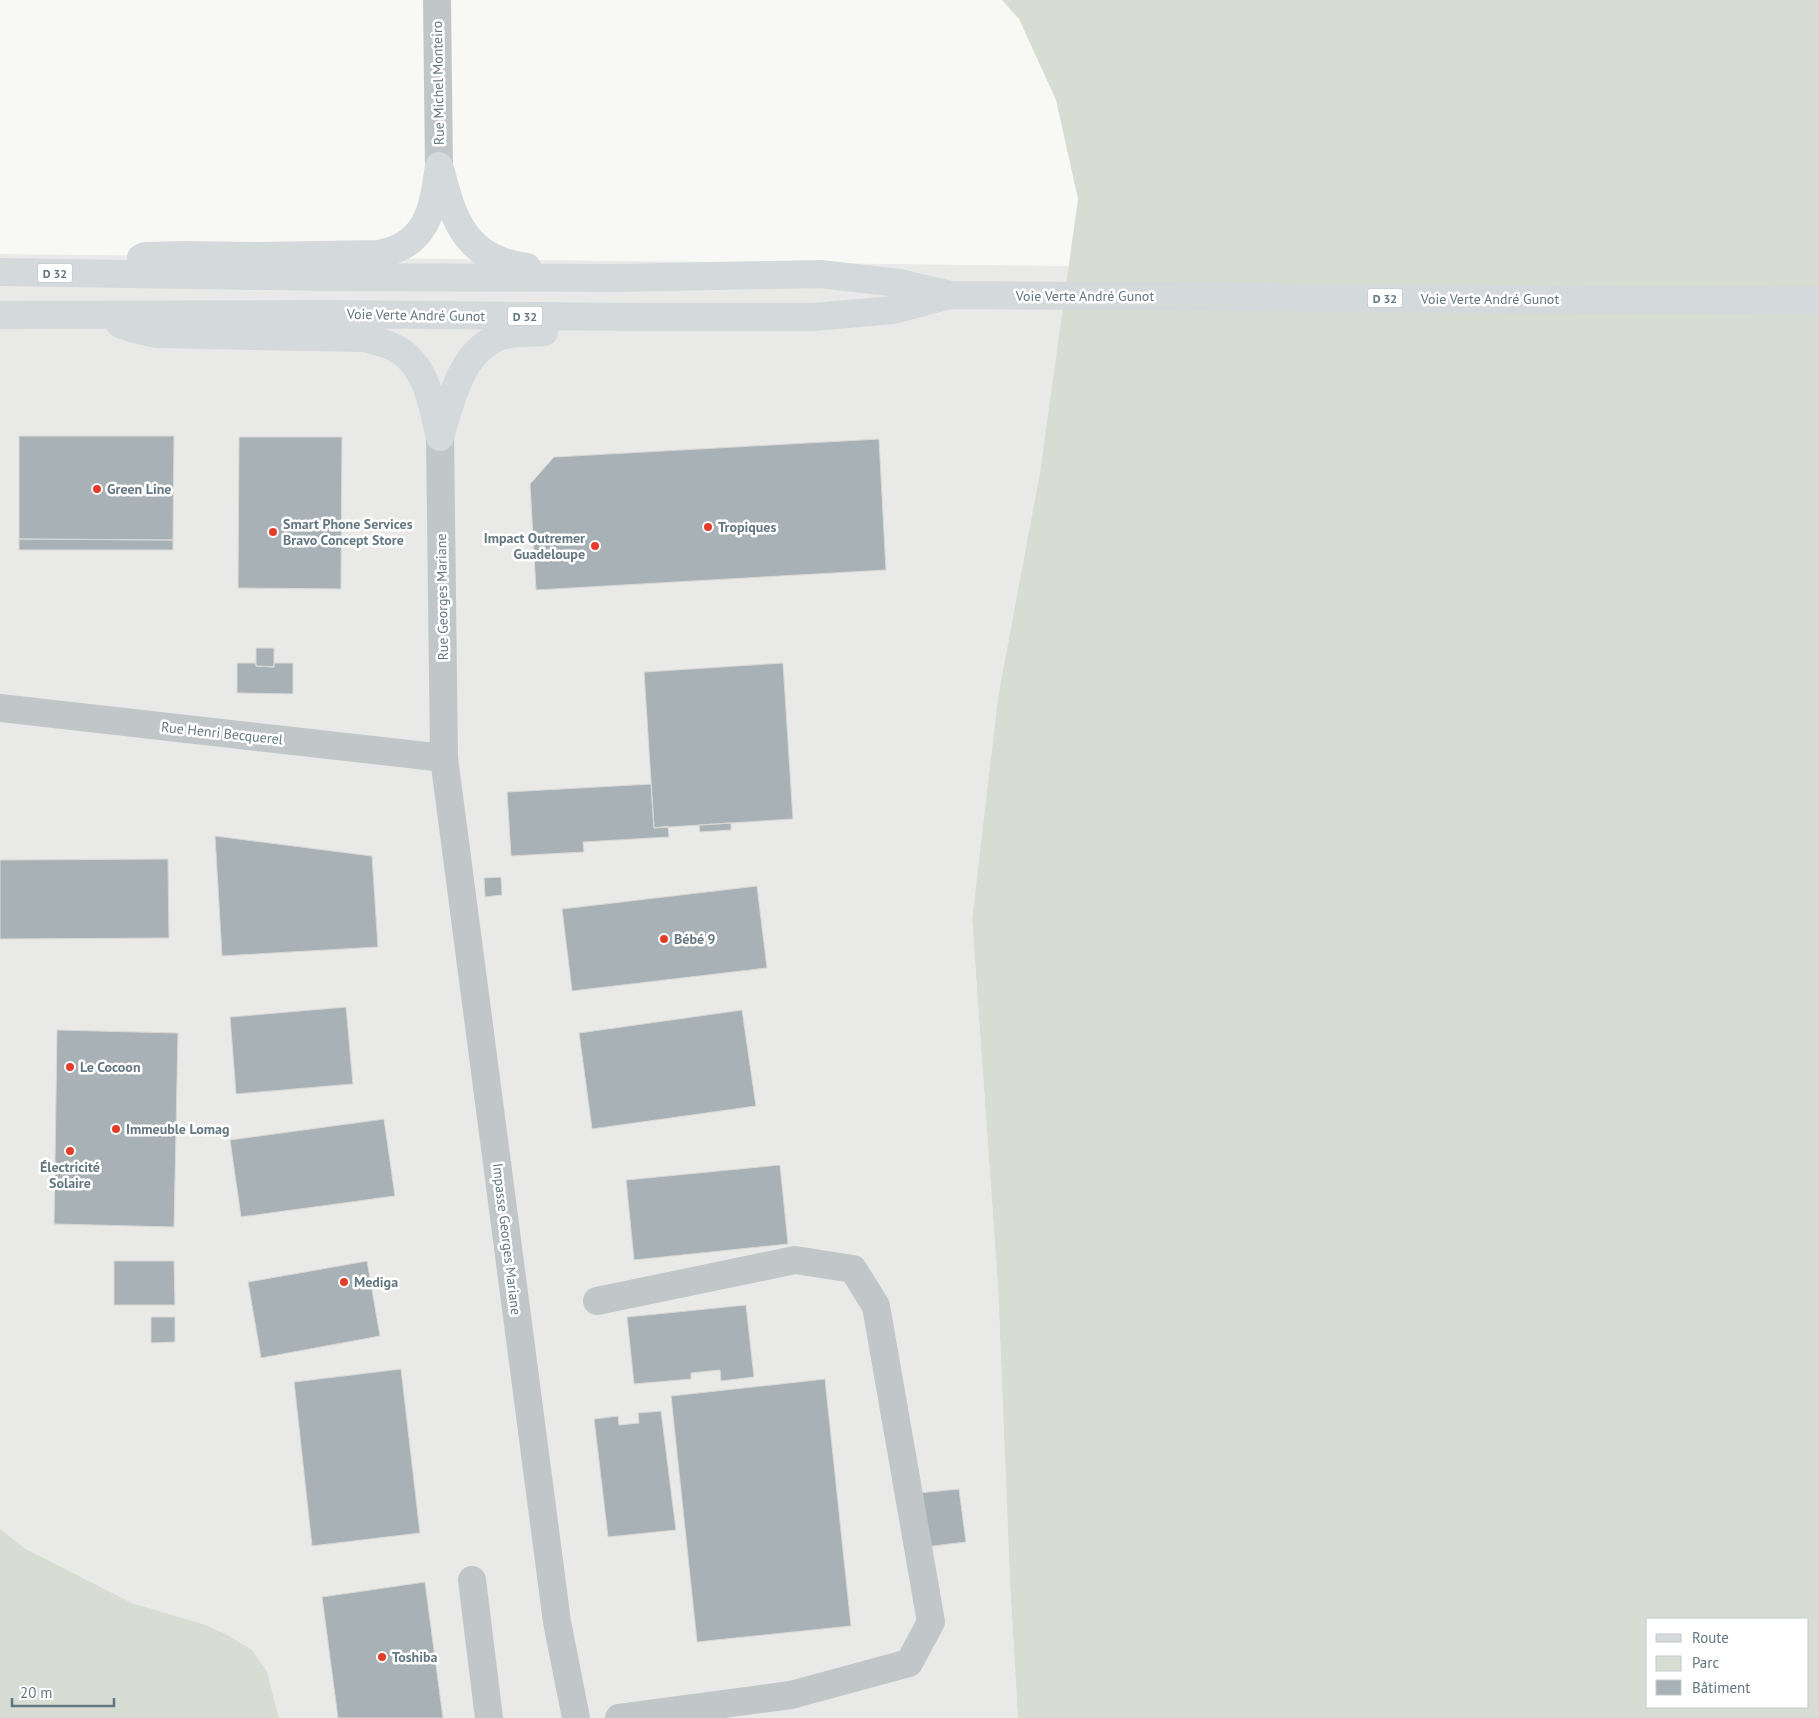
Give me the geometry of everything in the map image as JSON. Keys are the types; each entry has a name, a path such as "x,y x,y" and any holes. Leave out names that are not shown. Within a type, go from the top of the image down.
{"main road":[{"path":"111,273 145,256 258,256 378,254 392,252 416,238 426,224 435,198 439,166"},
{"path":"439,166 447,194 460,226 470,240 488,257 499,262 517,266 615,278"},
{"name":"Voie Verte André Gunot","path":"0,272 340,277 615,278 820,274 899,283 950,295 1819,301"},
{"name":"Voie Verte André Gunot","path":"0,315 329,314 813,317 893,310 950,295"},
{"path":"98,314 131,328 158,334 364,338 386,344 405,355 420,373 429,391 440,437"},
{"path":"440,437 458,383 469,361 481,346 505,335 597,328 639,317"}],"street":[{"name":"Rue Michel Monteiro","path":"437,0 439,166"},
{"name":"Rue Georges Mariane","path":"440,437 444,758"},
{"name":"Rue Henri Becquerel","path":"0,708 444,758"},
{"name":"Impasse Georges Mariane","path":"444,758 557,1622 576,1718"},
{"path":"597,1301 795,1260 853,1269 876,1306 931,1622 909,1663 791,1695 620,1718"},
{"path":"472,1580 489,1718"}],"shaded area":[{"path":"0,254 1069,266 1040,472 998,697 972,919 998,1287 1010,1584 1018,1718 279,1718 267,1671 252,1650 230,1636 206,1625 132,1603 26,1549 0,1529"}],"green space":[{"path":"1002,0 1819,0 1819,1718 1018,1718 1010,1584 998,1287 972,919 998,697 1040,472 1078,199 1056,100 1019,19"},
{"path":"0,1529 26,1549 132,1603 206,1625 230,1636 252,1650 267,1671 279,1718 0,1718"}],"building":[{"path":"19,436 174,436 173,540 19,539"},
{"path":"239,437 342,437 341,589 238,588"},
{"name":"Tropiques","path":"879,439 886,570 536,590 530,484 554,457"},
{"path":"19,539 173,540 173,550 19,550"},
{"path":"256,648 274,648 274,667 256,666"},
{"path":"237,663 256,663 256,666 274,667 274,663 293,663 293,694 237,693"},
{"path":"783,663 793,819 654,828 644,672"},
{"path":"651,784 654,828 668,826 669,837 583,842 584,852 511,856 507,792"},
{"path":"731,823 731,830 700,832 699,825"},
{"path":"215,836 372,856 378,947 222,956"},
{"path":"168,859 169,938 0,939 0,860"},
{"path":"501,877 502,895 485,897 484,878"},
{"name":"Bébé 9","path":"757,886 767,968 572,991 562,909"},
{"path":"346,1007 353,1084 236,1094 230,1017"},
{"path":"742,1010 756,1106 592,1129 579,1033"},
{"name":"Immeuble Lomag","path":"57,1030 178,1033 174,1227 54,1224"},
{"path":"384,1119 395,1196 241,1217 230,1140"},
{"path":"780,1165 788,1244 634,1260 626,1180"},
{"path":"114,1261 174,1261 175,1305 114,1305"},
{"path":"367,1261 380,1336 261,1358 248,1282"},
{"path":"746,1305 754,1377 721,1381 720,1370 691,1373 691,1379 634,1384 627,1317"},
{"path":"151,1317 175,1317 175,1342 151,1343"},
{"path":"401,1369 420,1533 312,1546 294,1382"},
{"path":"825,1379 851,1626 697,1642 671,1396"},
{"path":"661,1411 676,1530 608,1537 594,1419 618,1416 619,1425 639,1423 638,1413"},
{"path":"959,1489 966,1542 925,1547 918,1493"},
{"name":"Toshiba","path":"425,1582 443,1718 338,1718 322,1597"}],"place":[{"name":"Green Line","path":"97,489"},
{"name":"Tropiques","path":"708,527"},
{"name":"Smart Phone Services Bravo Concept Store","path":"273,532"},
{"name":"Impact Outremer Guadeloupe","path":"595,546"},
{"name":"Bébé 9","path":"664,939"},
{"name":"Le Cocoon","path":"70,1067"},
{"name":"Immeuble Lomag","path":"116,1129"},
{"name":"Électricité Solaire","path":"70,1151"},
{"name":"Mediga","path":"344,1282"},
{"name":"Toshiba","path":"382,1657"}]}
